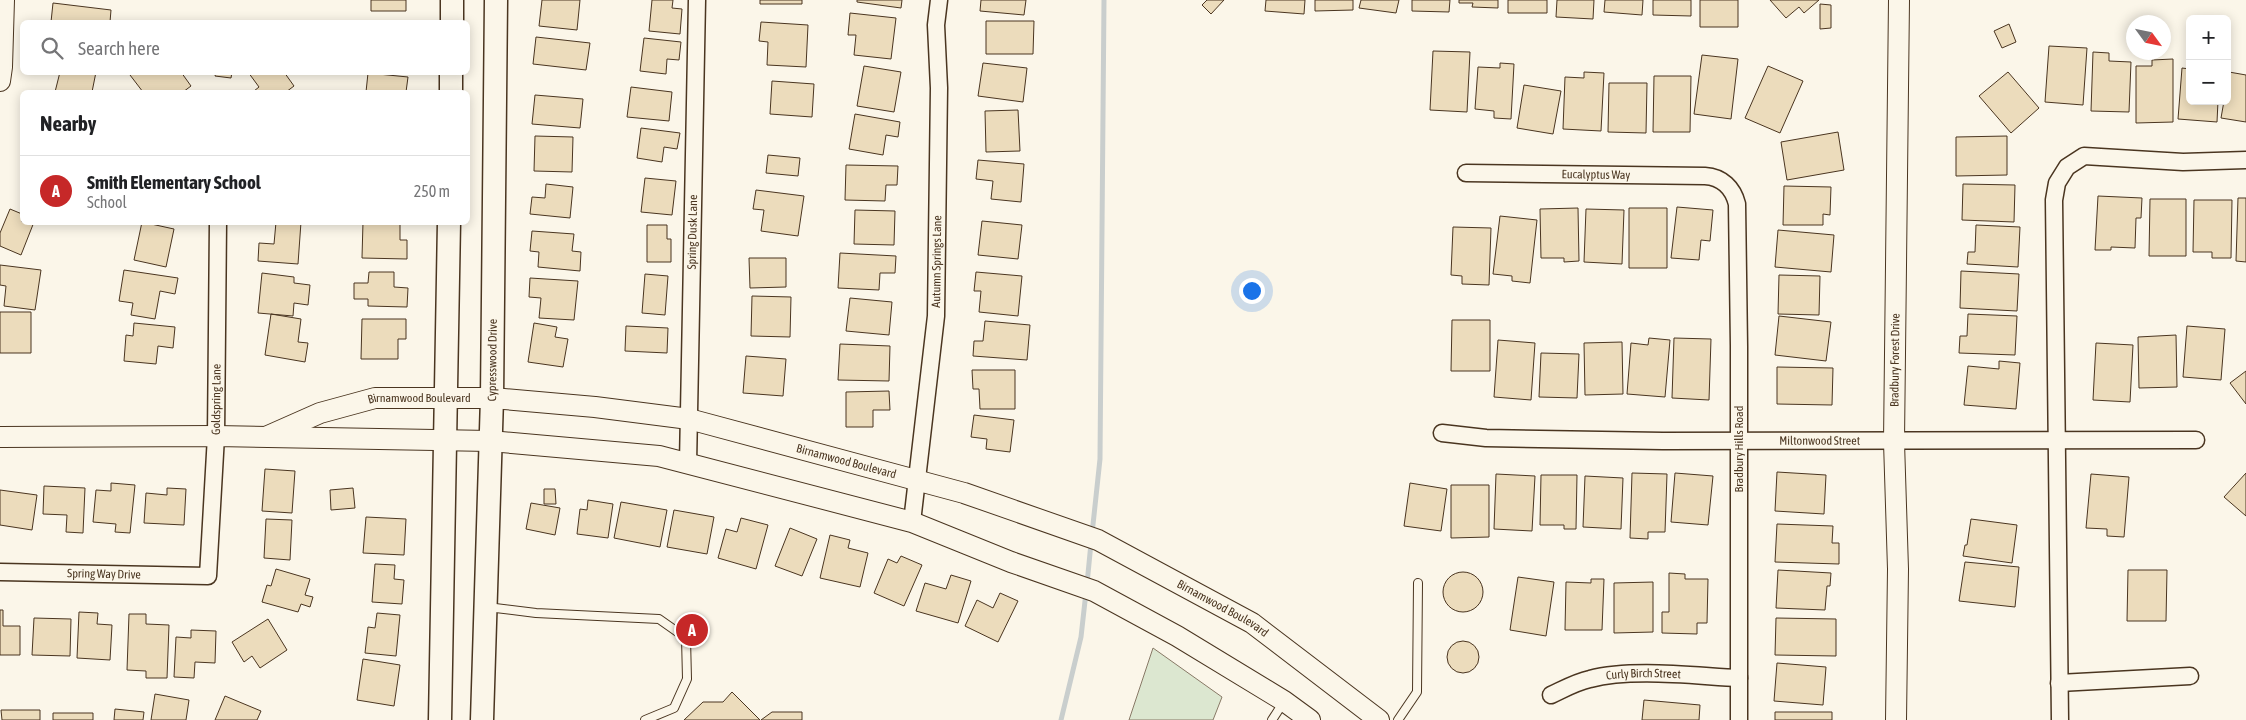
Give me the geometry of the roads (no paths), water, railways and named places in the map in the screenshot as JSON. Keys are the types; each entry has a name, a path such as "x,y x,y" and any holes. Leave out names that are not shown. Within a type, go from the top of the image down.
{"main road":[{"path":"452,0 452,20"},
{"name":"Cypresswood Drive","path":"482,720 492,398 496,0"},
{"path":"451,75 451,90"},
{"path":"440,720 449,225"}],"street":[{"path":"0,81 4,0"},
{"name":"Spring Dusk Lane","path":"688,464 697,0"},
{"name":"Autumn Springs Lane","path":"912,522 936,316 939,88 936,25 939,0"},
{"name":"Bradbury Forest Drive","path":"1896,720 1898,569 1894,442 1899,0"},
{"path":"2060,720 2054,200 2056,183 2067,168 2084,156 2183,162 2246,160"},
{"name":"Eucalyptus Way","path":"1466,173 1712,176 1724,183"},
{"name":"Bradbury Hills Road","path":"1724,183 1734,194 1737,204 1739,720"},
{"name":"Goldspring Lane","path":"208,576 216,436 218,225"},
{"name":"Birnamwood Boulevard","path":"262,438 320,413 375,398 492,398 596,406 689,419 964,493 1098,540 1252,624 1379,720"},
{"name":"Miltonwood Street","path":"1442,433 1496,438 1662,441 2196,440"},
{"name":"Birnamwood Boulevard","path":"0,437 216,436 490,441 660,456 912,522 1011,562 1094,591 1177,636 1284,701 1310,720"},
{"name":"Spring Way Drive","path":"0,572 208,576"},
{"name":"Curly Birch Street","path":"1551,695 1574,683 1608,676 1645,674 1739,678"},
{"path":"2059,683 2190,676"}],"lane":[{"path":"1398,720 1417,692 1418,583"},
{"path":"485,607 536,613 659,618 686,638 687,680 674,708 645,720"},
{"path":"1272,720 1284,701"}],"waterway":[{"path":"1092,534 1100,459 1104,0"},
{"path":"1087,584 1091,543"},
{"path":"1061,720 1081,637 1086,592"}],"place":[{"name":"Smith Elementary School","path":"692,630"}]}
